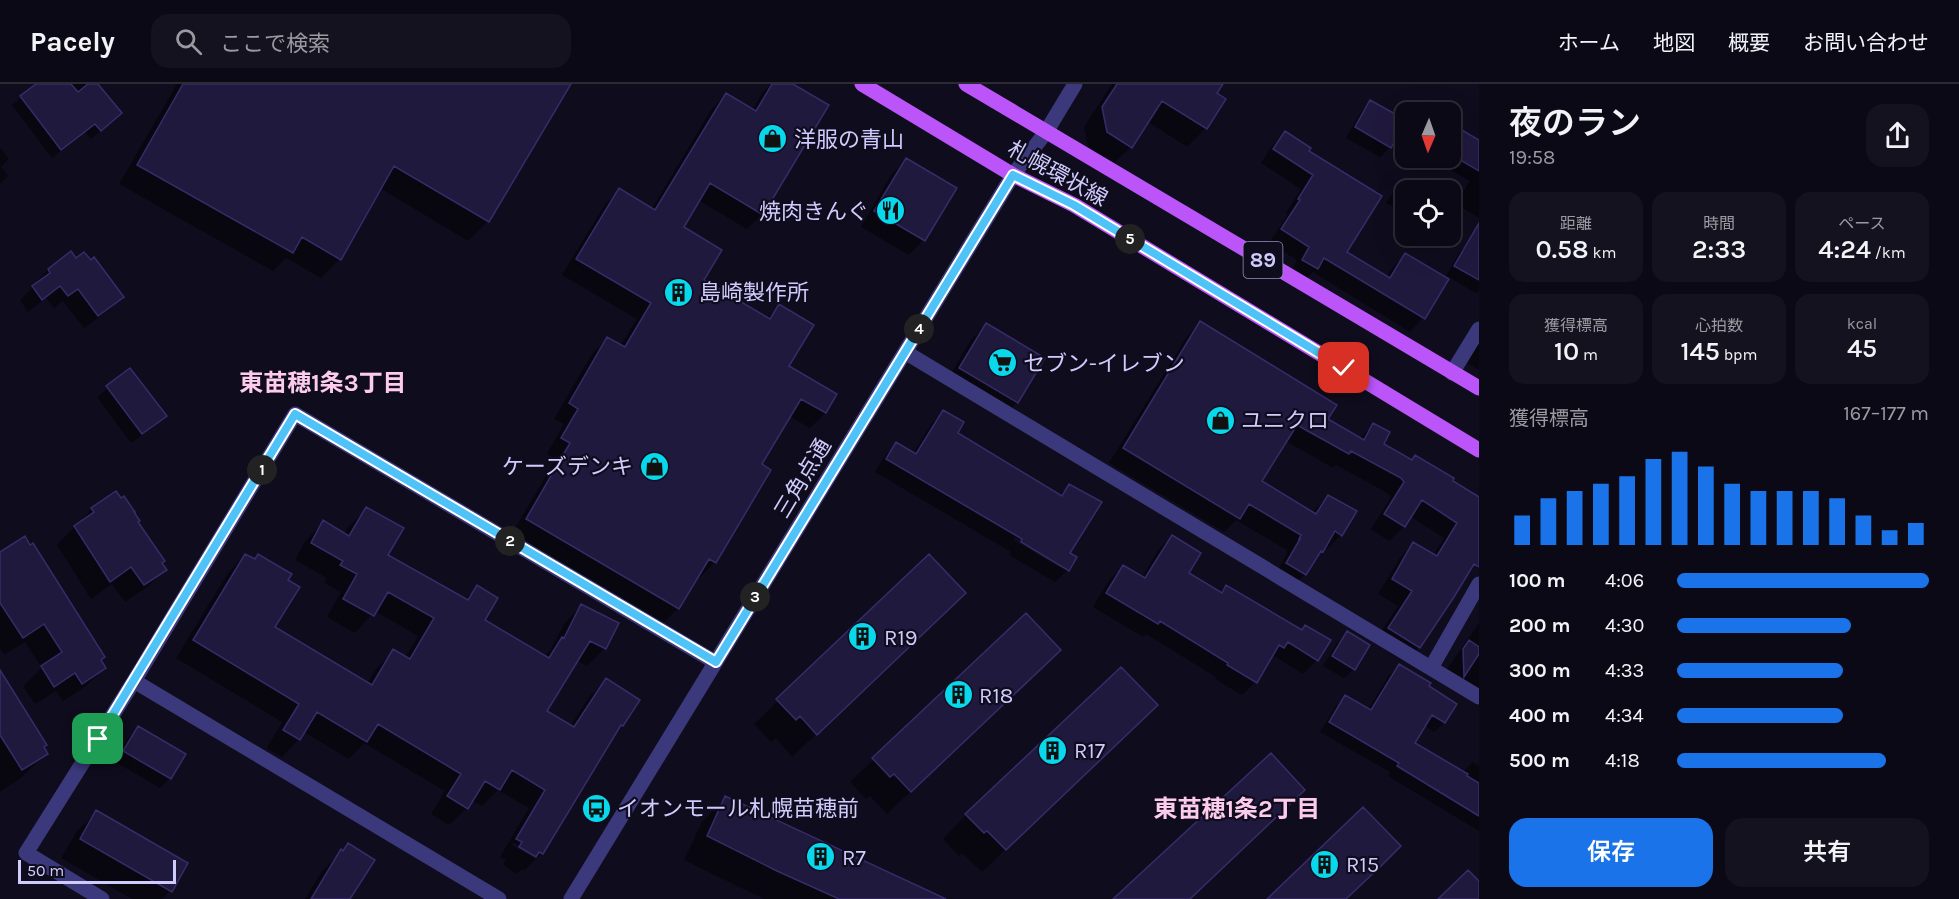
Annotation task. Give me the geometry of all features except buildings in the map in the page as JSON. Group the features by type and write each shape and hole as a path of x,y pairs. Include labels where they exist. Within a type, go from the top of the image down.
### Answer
{"main road":[{"name":"札幌環状線","path":"966,84 1479,388"},
{"name":"札幌環状線","path":"863,86 1013,175 1074,205 1479,450"}],"street":[{"name":"三角点通","path":"571,899 1013,175 1046,132 1075,84"},
{"path":"1452,373 1479,329"},
{"path":"905,352 1479,697"},
{"path":"102,899 26,854 134,681 295,414 716,662"},
{"path":"1431,668 1479,584"},
{"path":"134,681 500,899"}],"place":[{"name":"洋服の青山","path":"773,139"},
{"name":"焼肉きんぐ","path":"890,211"},
{"name":"島崎製作所","path":"678,292"},
{"name":"セブン-イレブン","path":"1002,363"},
{"name":"ユニクロ","path":"1220,420"},
{"name":"ケーズデンキ","path":"654,466"},
{"name":"R19","path":"863,637"},
{"name":"R18","path":"958,695"},
{"name":"R17","path":"1053,750"},
{"name":"イオンモール札幌苗穂前","path":"596,808"},
{"name":"R7","path":"821,857"},
{"name":"R15","path":"1325,864"}],"district":[{"name":"東苗穂1条3丁目","path":"323,383"},
{"name":"東苗穂1条2丁目","path":"1237,809"}],"route":[{"path":"98,739 295,414 716,662 1013,175 1074,205 1344,368"}]}
